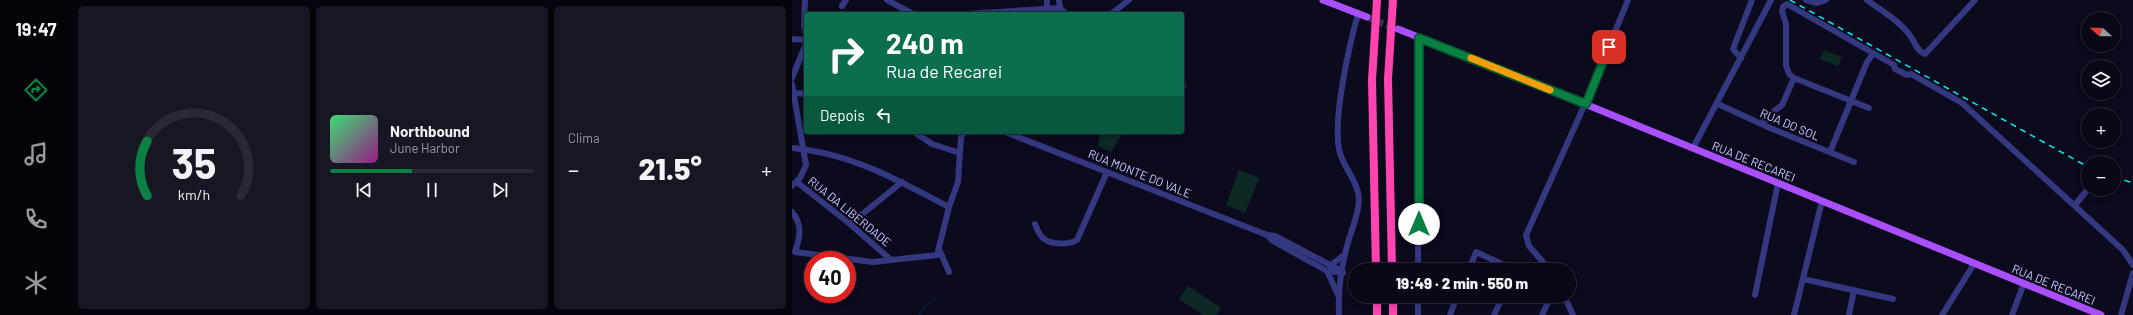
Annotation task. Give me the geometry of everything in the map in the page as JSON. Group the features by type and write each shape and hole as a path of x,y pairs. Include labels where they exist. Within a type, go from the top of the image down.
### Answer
{"highway":[{"path":"1376,263 1372,80 1377,0"},
{"path":"1392,263 1388,80 1393,0"},
{"path":"1377,303 1377,315"},
{"path":"1393,303 1393,315"}],"main road":[{"path":"1323,0 1332,2 1367,17"},
{"name":"RUA DE RECAREI","path":"1398,29 1586,104 2101,315"}],"street":[{"path":"805,0 805,12"},
{"path":"842,6 846,0"},
{"path":"888,0 910,12"},
{"path":"1047,0 1048,9"},
{"path":"1060,0 1060,8 1064,12"},
{"path":"1114,12 1130,0"},
{"path":"1544,263 1529,246 1526,235 1586,104 1628,0"},
{"path":"1741,58 1733,49 1752,0"},
{"path":"1693,148 1718,104 1771,0"},
{"path":"1806,0 1817,3 1826,0"},
{"path":"1867,0 1900,25 1911,36 1919,51 1925,54 1975,0"},
{"path":"1869,108 1794,78 1789,74 1786,65 1786,24 1782,11 1783,7 1787,4 1894,65 1895,69 1907,75 1911,74 1956,98 2123,250 2133,265"},
{"path":"999,12 1060,8"},
{"path":"1340,315 1339,298 1345,254 1359,198 1355,182 1340,153 1338,134 1344,78 1358,14"},
{"path":"1418,263 1419,38"},
{"path":"792,39 804,40"},
{"path":"792,78 804,49"},
{"path":"1830,152 1867,62 1873,54"},
{"path":"1762,124 1769,115 1782,105 1794,78"},
{"path":"792,84 806,165 798,180 792,186"},
{"path":"794,93 804,94"},
{"name":"RUA DO SOL","path":"1718,104 1854,162"},
{"path":"917,134 932,144 960,153"},
{"path":"792,212 799,223 800,236 793,253 873,262 937,255 949,207 958,182 961,138 964,134"},
{"name":"RUA MONTE DO VALE","path":"1010,134 1267,236 1275,236 1293,249 1328,268 1343,273"},
{"path":"792,148 842,156 861,163 902,182 949,207"},
{"path":"1035,224 1042,237 1046,240 1071,243 1077,240 1107,172"},
{"name":"RUA DA LIBERDADE","path":"798,180 798,183 850,224 890,259"},
{"path":"850,224 902,182"},
{"path":"1755,295 1778,183"},
{"path":"2075,205 2082,196"},
{"path":"1794,315 1822,201"},
{"path":"939,249 949,272"},
{"path":"1471,263 1476,252 1499,263"},
{"path":"1339,298 1328,268 1345,254"},
{"path":"1942,315 1974,264"},
{"path":"2121,315 2133,273"},
{"path":"1803,278 1893,299"},
{"path":"2012,315 2024,283"},
{"path":"1849,315 1854,290"},
{"path":"1418,303 1418,315"},
{"path":"1450,315 1455,303"},
{"path":"1494,315 1500,303"},
{"path":"1542,315 1548,303"},
{"path":"1567,303 1573,315"}],"green space":[{"path":"1824,50 1842,57 1838,66 1820,59"},
{"path":"1096,134 1122,134 1111,152 1098,146 1100,135"},
{"path":"1239,170 1259,178 1245,213 1226,205"},
{"path":"1188,286 1221,308 1216,315 1203,315 1179,299"}],"waterway":[{"path":"919,315 927,305 936,298"}],"tunnel":[{"path":"1367,17 1396,29"}],"railway":[{"path":"1790,0 2081,163"},
{"path":"2121,179 2133,183"}],"slow traffic":[{"path":"1471,58 1550,90"}],"route":[{"path":"1419,224 1419,38 1586,104 1609,47"}]}
